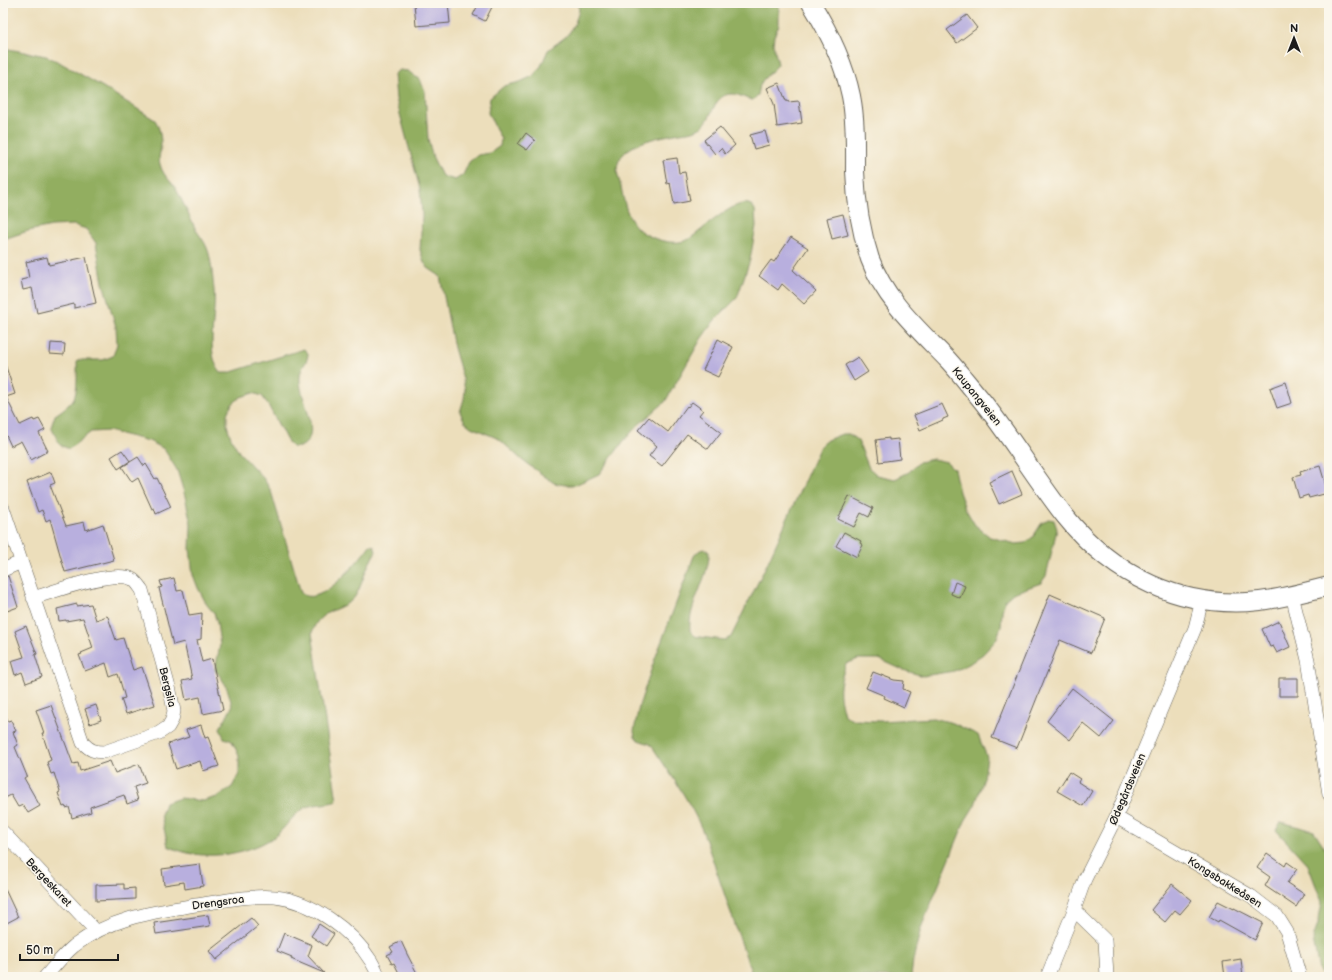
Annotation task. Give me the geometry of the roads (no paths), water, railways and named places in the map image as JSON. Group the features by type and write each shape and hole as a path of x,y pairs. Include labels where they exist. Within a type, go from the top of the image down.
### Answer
{"main road":[{"name":"Kaupangveien","path":"811,3 832,40 847,79 853,112 856,186 864,235 873,265 894,302 915,328 948,361 1008,433 1066,517 1098,550 1115,564 1140,580 1160,588 1202,600 1242,602 1259,601 1329,586"}],"street":[{"name":"Bergslia","path":"3,508 33,598 83,743 94,752 104,752 159,733 168,727 172,720 174,711 170,691 142,590 138,584 124,576 103,578 33,598"},
{"path":"3,570 21,562"},
{"path":"1292,595 1308,660 1329,794"},
{"name":"Ødegårdsveien","path":"1047,977 1074,910 1084,879 1116,817 1195,628 1202,600"},
{"name":"Kongsbakkeåsen","path":"1116,817 1251,896 1277,916 1287,932 1300,977"},
{"name":"Bergeskaret","path":"3,832 96,931"},
{"name":"Drengsroa","path":"45,977 74,947 96,931 122,920 153,912 242,898 276,897 293,901 330,919 358,943 371,960 380,977"},
{"path":"1074,910 1105,940 1107,977"}]}
